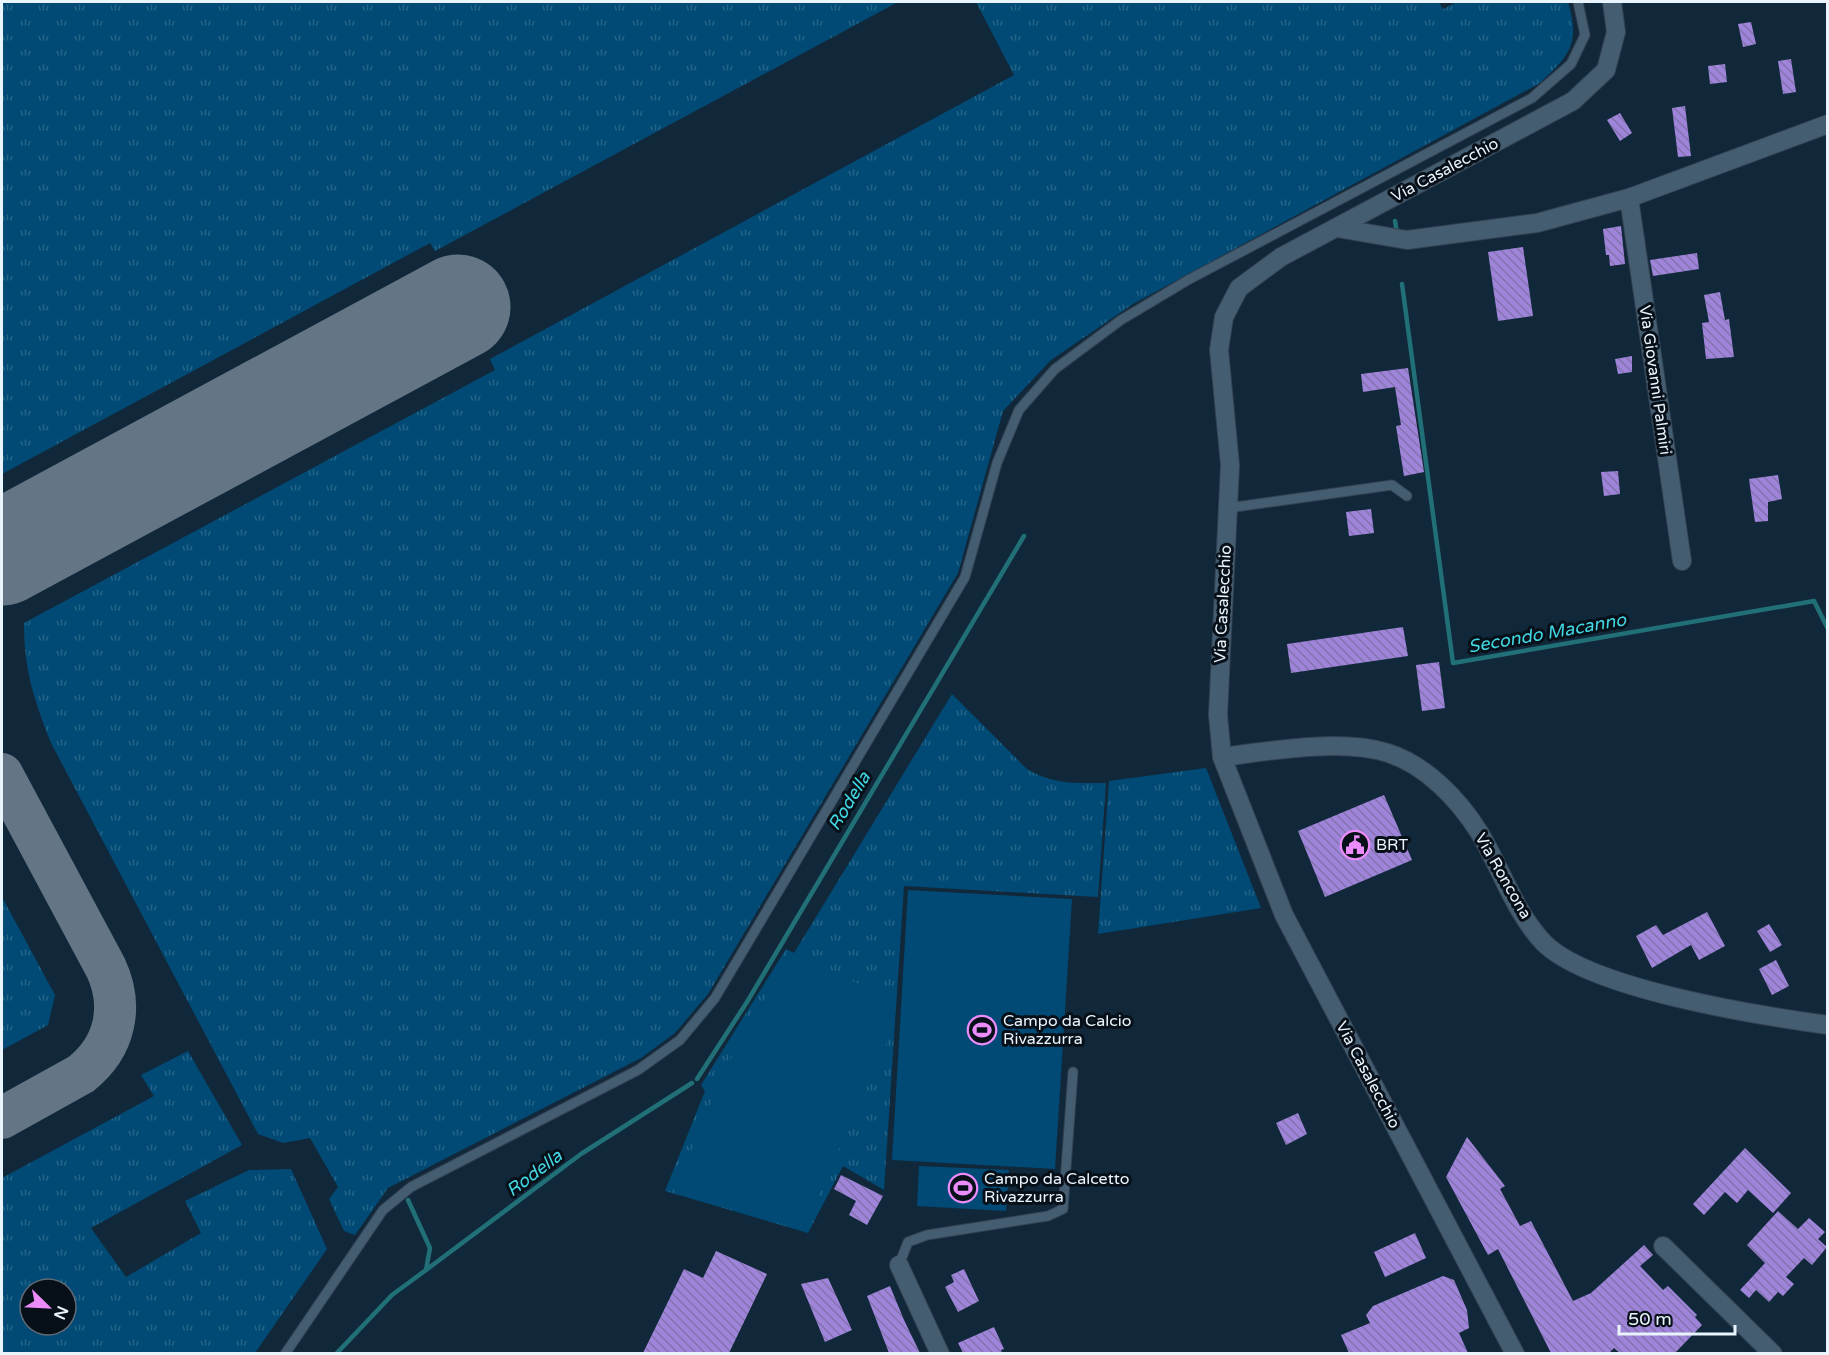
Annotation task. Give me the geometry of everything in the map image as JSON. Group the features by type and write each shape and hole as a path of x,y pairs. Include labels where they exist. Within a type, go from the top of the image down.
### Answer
{"street":[{"name":"Via Casalecchio","path":"1515,1353 1284,915 1222,757 1218,715 1230,465 1219,350 1224,317 1239,288 1281,257 1573,101 1606,69 1616,32 1612,2"},
{"path":"1337,228 1407,240 1537,223 1629,198 1827,123"},
{"name":"Via Giovanni Palmiri","path":"1629,198 1682,561"},
{"name":"Via Roncona","path":"1222,757 1304,747 1351,748 1388,753 1421,770 1452,796 1479,832 1513,898 1543,942 1568,961 1606,977 1654,991 1782,1019 1827,1025"},
{"path":"1663,1246 1773,1353"},
{"path":"899,1265 940,1353"}],"lane":[{"path":"285,1353 383,1209 411,1186 639,1070 680,1040 715,998 960,586 980,528 997,463 1019,410 1055,369 1121,320 1188,280 1532,98 1571,64 1585,35 1578,2"},
{"path":"1228,508 1392,485 1407,496"},
{"path":"899,1265 908,1242 927,1234 1048,1216 1063,1209 1073,1072"}],"green space":[{"path":"2,2 898,2 435,251 430,243 2,474"},
{"path":"976,2 1439,2 1443,9 1457,2 1568,2 1572,16 1573,38 1566,55 1540,83 1133,304 1051,360 1003,411 958,573 708,994 675,1033 641,1058 388,1188 355,1235 344,1231 329,1199 338,1187 310,1138 283,1143 258,1134 51,743 31,684 24,640 24,623 495,370 490,359 1014,75"},
{"path":"952,694 1027,769 1056,780 1075,783 1106,783 1098,897 904,886 884,1190 843,1166 808,1233 665,1191 705,1091 701,1085 786,949 794,953"},
{"path":"1206,768 1261,908 1098,934 1109,781"},
{"name":"Campo da Calcio Rivazzurra","path":"908,890 1072,899 1055,1169 892,1160"},
{"path":"2,897 55,995 48,1025 2,1050"},
{"path":"792,954 896,1001 894,1026 803,1230 674,1193 723,1072"},
{"path":"188,1051 242,1145 91,1228 126,1277 201,1233 185,1201 249,1170 291,1169 327,1249 255,1353 2,1353 2,1178 154,1096 141,1075"},
{"name":"Campo da Calcetto Rivazzurra","path":"919,1166 1009,1170 1006,1211 917,1206"}],"building":[{"path":"1751,22 1756,44 1743,47 1738,24"},
{"path":"1791,59 1796,92 1783,94 1778,61"},
{"path":"1725,64 1727,82 1710,84 1708,66"},
{"path":"1685,106 1691,156 1678,157 1672,108"},
{"path":"1620,113 1632,133 1620,141 1607,120"},
{"path":"1621,226 1625,264 1610,266 1609,255 1606,255 1603,229"},
{"path":"1523,247 1533,316 1498,321 1488,252"},
{"path":"1697,253 1699,269 1653,276 1650,260"},
{"path":"1720,292 1725,320 1729,319 1734,357 1706,359 1702,323 1709,322 1704,295"},
{"path":"1632,356 1632,372 1618,374 1615,359"},
{"path":"1408,368 1424,472 1404,476 1396,426 1401,425 1395,387 1363,392 1361,374"},
{"path":"1618,471 1620,494 1604,496 1601,472"},
{"path":"1778,475 1782,499 1768,502 1768,521 1755,522 1749,479"},
{"path":"1371,509 1374,533 1349,536 1346,512"},
{"path":"1403,627 1408,656 1291,673 1287,644"},
{"path":"1439,662 1445,708 1422,711 1416,665"},
{"name":"BRT","path":"1384,795 1412,860 1325,897 1298,831"},
{"path":"1707,912 1725,946 1699,960 1691,945 1652,968 1636,936 1656,925 1663,935"},
{"path":"1769,924 1782,945 1770,952 1757,931"},
{"path":"1776,960 1789,986 1772,995 1759,969"},
{"path":"1298,1113 1307,1134 1286,1145 1276,1123"},
{"path":"1467,1137 1505,1186 1500,1189 1520,1226 1531,1221 1573,1301 1591,1293 1644,1245 1653,1255 1640,1266 1663,1290 1668,1286 1697,1315 1695,1317 1702,1325 1675,1353 1620,1353 1614,1348 1609,1353 1551,1353 1498,1249 1488,1255 1446,1177"},
{"path":"1745,1148 1791,1193 1773,1213 1748,1190 1737,1203 1725,1192 1704,1215 1693,1204"},
{"path":"841,1175 883,1196 867,1225 849,1215 856,1201 834,1189"},
{"path":"1778,1211 1798,1229 1809,1218 1825,1232 1818,1239 1827,1247 1812,1265 1804,1258 1786,1277 1794,1284 1783,1296 1778,1292 1769,1302 1756,1290 1749,1298 1740,1290 1765,1263 1747,1245"},
{"path":"1415,1233 1426,1258 1385,1277 1374,1252"},
{"path":"716,1251 767,1274 729,1353 643,1353 684,1269 703,1278"},
{"path":"964,1269 979,1301 958,1312 945,1287 954,1282 951,1275"},
{"path":"1443,1276 1454,1280 1467,1310 1469,1328 1459,1333 1468,1353 1349,1353 1341,1335 1370,1323 1366,1315 1373,1306"},
{"path":"828,1278 852,1330 825,1342 801,1284"},
{"path":"890,1286 920,1353 889,1353 867,1296"},
{"path":"994,1327 1004,1349 1001,1350 1002,1353 963,1353 958,1343"}],"waterway":[{"name":"Secondo Macanno","path":"1395,221 1397,233"},
{"name":"Secondo Macanno","path":"1402,284 1453,663 1814,601 1828,629"},
{"name":"Rodella","path":"697,1079 747,1002 1024,536"},
{"name":"Rodella","path":"426,1270 581,1154 692,1083"},
{"name":"Rodella","path":"336,1354 392,1295 426,1270 430,1248 408,1200"}],"taxiway":[{"path":"2,774 106,968 114,997 115,1012 109,1039 93,1063 81,1074 2,1118"}],"runway":[{"path":"2,553 458,307"}],"place":[{"name":"BRT","path":"1355,845"},
{"name":"Campo da Calcio Rivazzurra","path":"982,1030"},
{"name":"Campo da Calcetto Rivazzurra","path":"963,1188"}]}
